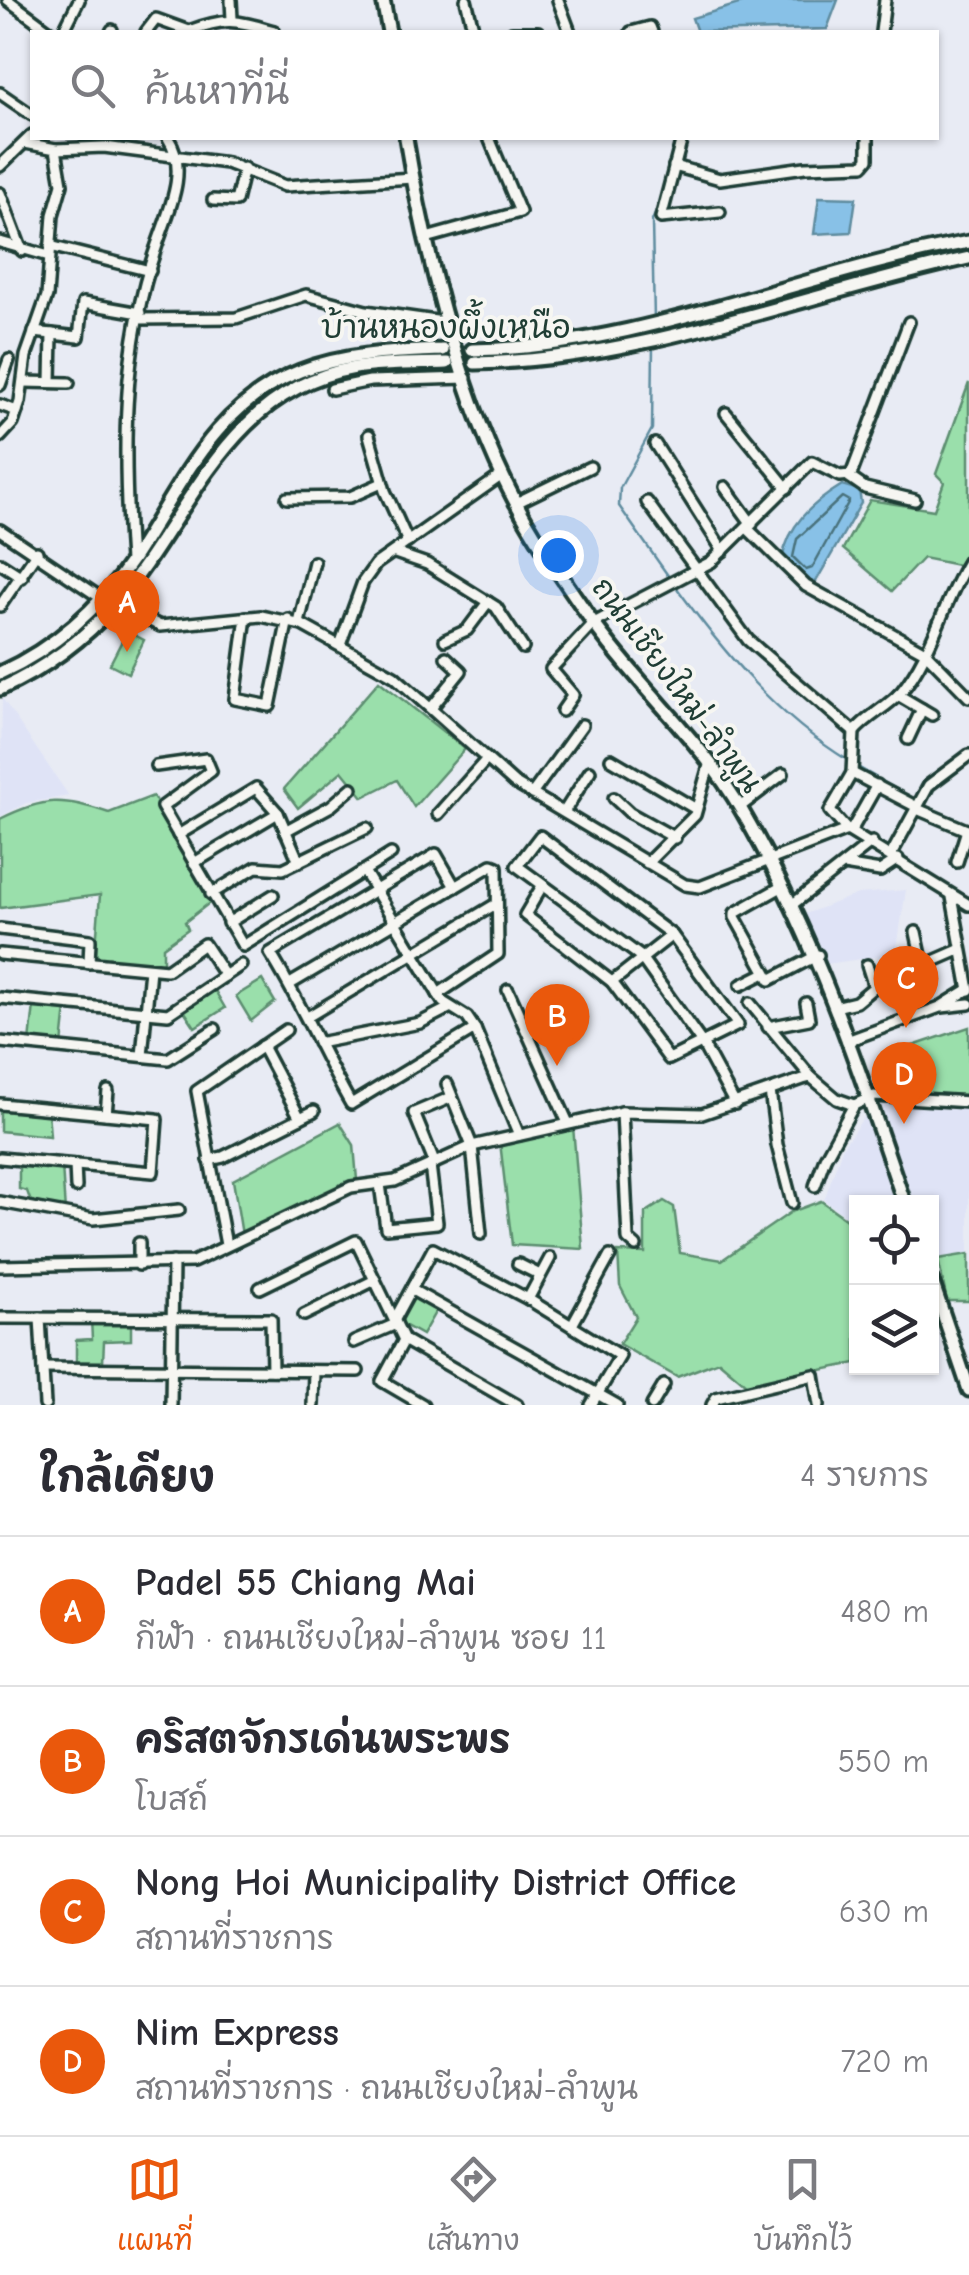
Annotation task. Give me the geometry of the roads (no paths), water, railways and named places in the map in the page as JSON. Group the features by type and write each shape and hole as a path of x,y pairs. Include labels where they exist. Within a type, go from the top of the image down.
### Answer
{"main road":[{"path":"383,0 389,30"},
{"name":"ถนนเชียงใหม่-ลำพูน","path":"406,140 426,238 466,378 502,475 594,623 710,762 770,860 818,955 902,1195"},
{"path":"969,242 644,328 566,345 473,356 544,362 644,343 969,258"},
{"path":"0,673 44,648 102,598 130,562 198,450 242,403 300,371 334,360 445,357 353,368 320,378 244,424 210,464 116,603 56,656 0,690"},
{"path":"933,1285 969,1390"}],"street":[{"path":"8,0 48,30"},
{"path":"64,30 80,0"},
{"path":"230,0 232,19"},
{"path":"466,0 474,30"},
{"path":"558,0 569,30"},
{"path":"881,30 885,0"},
{"path":"148,30 156,19 185,30"},
{"path":"190,30 209,21 232,19 270,30"},
{"path":"0,94 30,114"},
{"path":"0,166 29,139"},
{"path":"32,140 56,149 104,147 177,155 244,168 285,186 413,178"},
{"path":"130,562 127,376 150,270 170,215 177,155 169,140"},
{"path":"426,238 520,212 490,140"},
{"path":"681,140 662,219 720,212"},
{"path":"674,166 720,179 804,167 863,165 868,159 868,140"},
{"path":"0,438 17,411 34,332 47,296 62,184 56,149"},
{"path":"213,200 236,201 244,168"},
{"path":"0,193 22,251"},
{"path":"0,242 22,251 50,251 150,270"},
{"path":"79,337 84,303 139,316 236,318 306,294 366,311 450,322"},
{"path":"849,477 909,322"},
{"path":"34,332 92,338"},
{"path":"50,382 52,334"},
{"path":"0,385 9,360"},
{"path":"332,388 370,380 466,378"},
{"path":"24,382 69,384"},
{"path":"0,405 17,411"},
{"path":"726,413 788,488"},
{"path":"369,435 382,483 408,542"},
{"path":"655,444 723,551"},
{"path":"562,711 574,696 551,669 594,623 695,571 723,551 813,462 865,488 915,500"},
{"path":"516,503 590,467"},
{"path":"340,645 369,571 437,516 502,475"},
{"path":"286,498 350,496 382,483"},
{"path":"725,487 750,526 806,586 925,652 969,698"},
{"path":"648,502 748,640 854,732"},
{"path":"0,530 102,598"},
{"path":"0,606 37,552"},
{"path":"395,553 427,564 488,602 522,648"},
{"path":"969,560 951,589 925,652 898,695 854,732 852,773 830,811 849,830 969,904"},
{"path":"299,624 314,562"},
{"path":"0,563 22,576"},
{"path":"445,640 467,630 488,602"},
{"path":"116,603 160,626 246,616 288,619 299,624 340,645 432,706 487,759 532,794 692,888 849,830 877,785"},
{"path":"246,616 236,699 270,706 288,619"},
{"path":"432,706 462,671 446,657"},
{"path":"898,695 932,715"},
{"path":"908,739 922,709"},
{"path":"532,794 582,725"},
{"path":"844,865 880,871 894,857 929,785 969,755"},
{"path":"438,814 487,759"},
{"path":"611,759 696,809"},
{"path":"156,766 206,760 211,771 163,804 243,946 391,854"},
{"path":"648,864 675,838 696,809 710,762"},
{"path":"564,812 590,771"},
{"path":"852,773 968,831 957,862"},
{"path":"740,807 784,774"},
{"path":"178,835 252,788 260,791 278,813 299,862"},
{"path":"286,830 331,806 352,788"},
{"path":"614,798 630,813 675,838"},
{"path":"194,863 278,813"},
{"path":"211,894 256,867 283,869 368,828"},
{"path":"542,886 525,915 612,982 669,1059 702,1043 738,1025 672,934 540,836 517,866 640,956 702,1043 735,1104"},
{"path":"792,904 872,842"},
{"path":"455,887 436,854 270,953 308,1016 318,1044 352,1104 474,1029"},
{"path":"290,984 492,866 498,867 498,954 438,994"},
{"path":"364,871 438,994 449,1008 467,1017 519,1135"},
{"path":"768,976 735,913 783,886"},
{"path":"228,923 273,896"},
{"path":"846,1040 940,1007 969,990 952,897"},
{"path":"308,1016 496,904"},
{"path":"0,930 90,940 89,963"},
{"path":"916,932 923,965"},
{"path":"612,982 672,934"},
{"path":"0,954 167,970 204,944 225,976"},
{"path":"835,1007 856,1002 874,987 959,950"},
{"path":"741,985 818,955"},
{"path":"0,998 168,1014 241,965"},
{"path":"867,966 874,987"},
{"path":"142,1056 150,969"},
{"path":"508,990 568,1123"},
{"path":"750,1002 810,1078 837,1099 854,1105 874,1096 969,1102"},
{"path":"768,1027 809,1019 806,1002"},
{"path":"940,1007 969,1004"},
{"path":"318,1044 420,1023 449,1008"},
{"path":"0,1042 168,1058 216,1029"},
{"path":"226,1245 197,1091 286,1030"},
{"path":"262,1046 300,1118"},
{"path":"0,1266 194,1262 351,1187 380,1184 472,1146 622,1112 690,1116 810,1078"},
{"path":"447,1084 472,1146 481,1234"},
{"path":"106,1114 108,1091"},
{"path":"770,1091 777,1145 792,1202"},
{"path":"380,1184 386,1228 437,1222 432,1164 414,1113 452,1098"},
{"path":"0,1104 157,1119 153,1172 0,1158"},
{"path":"815,1186 825,1158 854,1105"},
{"path":"209,1160 224,1158 314,1111"},
{"path":"622,1112 628,1239 636,1246"},
{"path":"75,1165 76,1188"},
{"path":"0,1202 93,1219 179,1210"},
{"path":"260,1288 356,1241 404,1340 517,1405"},
{"path":"139,1243 139,1265"},
{"path":"354,1342 396,1321 433,1248 572,1324 620,1356 592,1405"},
{"path":"572,1324 610,1256"},
{"path":"528,1299 550,1258"},
{"path":"170,1405 173,1262"},
{"path":"518,1264 540,1276"},
{"path":"304,1315 375,1280"},
{"path":"412,1290 617,1405"},
{"path":"0,1318 270,1318 272,1370"},
{"path":"40,1318 45,1405"},
{"path":"404,1340 382,1381 424,1405"},
{"path":"43,1368 358,1371"},
{"path":"313,1405 314,1371"},
{"path":"712,1405 716,1398 814,1375 817,1403"},
{"path":"652,1405 664,1385"}],"water":[{"path":"752,0 838,0 827,29 696,30 692,18"},
{"path":"819,197 856,198 851,232 814,234"},
{"path":"842,485 859,490 861,503 814,585 805,584 782,560 785,548 803,516"}],"waterway":[{"path":"654,321 652,221 662,197"},
{"path":"653,344 652,429 620,488 619,506 669,577"},
{"path":"674,584 753,682 798,724 849,761"},
{"path":"856,766 940,814"}],"place":[{"name":"Padel 55 Chiang Mai","path":"127,652"},
{"name":"Nong Hoi Municipality District Office","path":"906,1028"},
{"name":"คริสตจักรเด่นพระพร","path":"557,1066"},
{"name":"Nim Express","path":"904,1124"}],"district":[{"name":"บ้านหนองผึ้งเหนือ","path":"446,327"}]}
